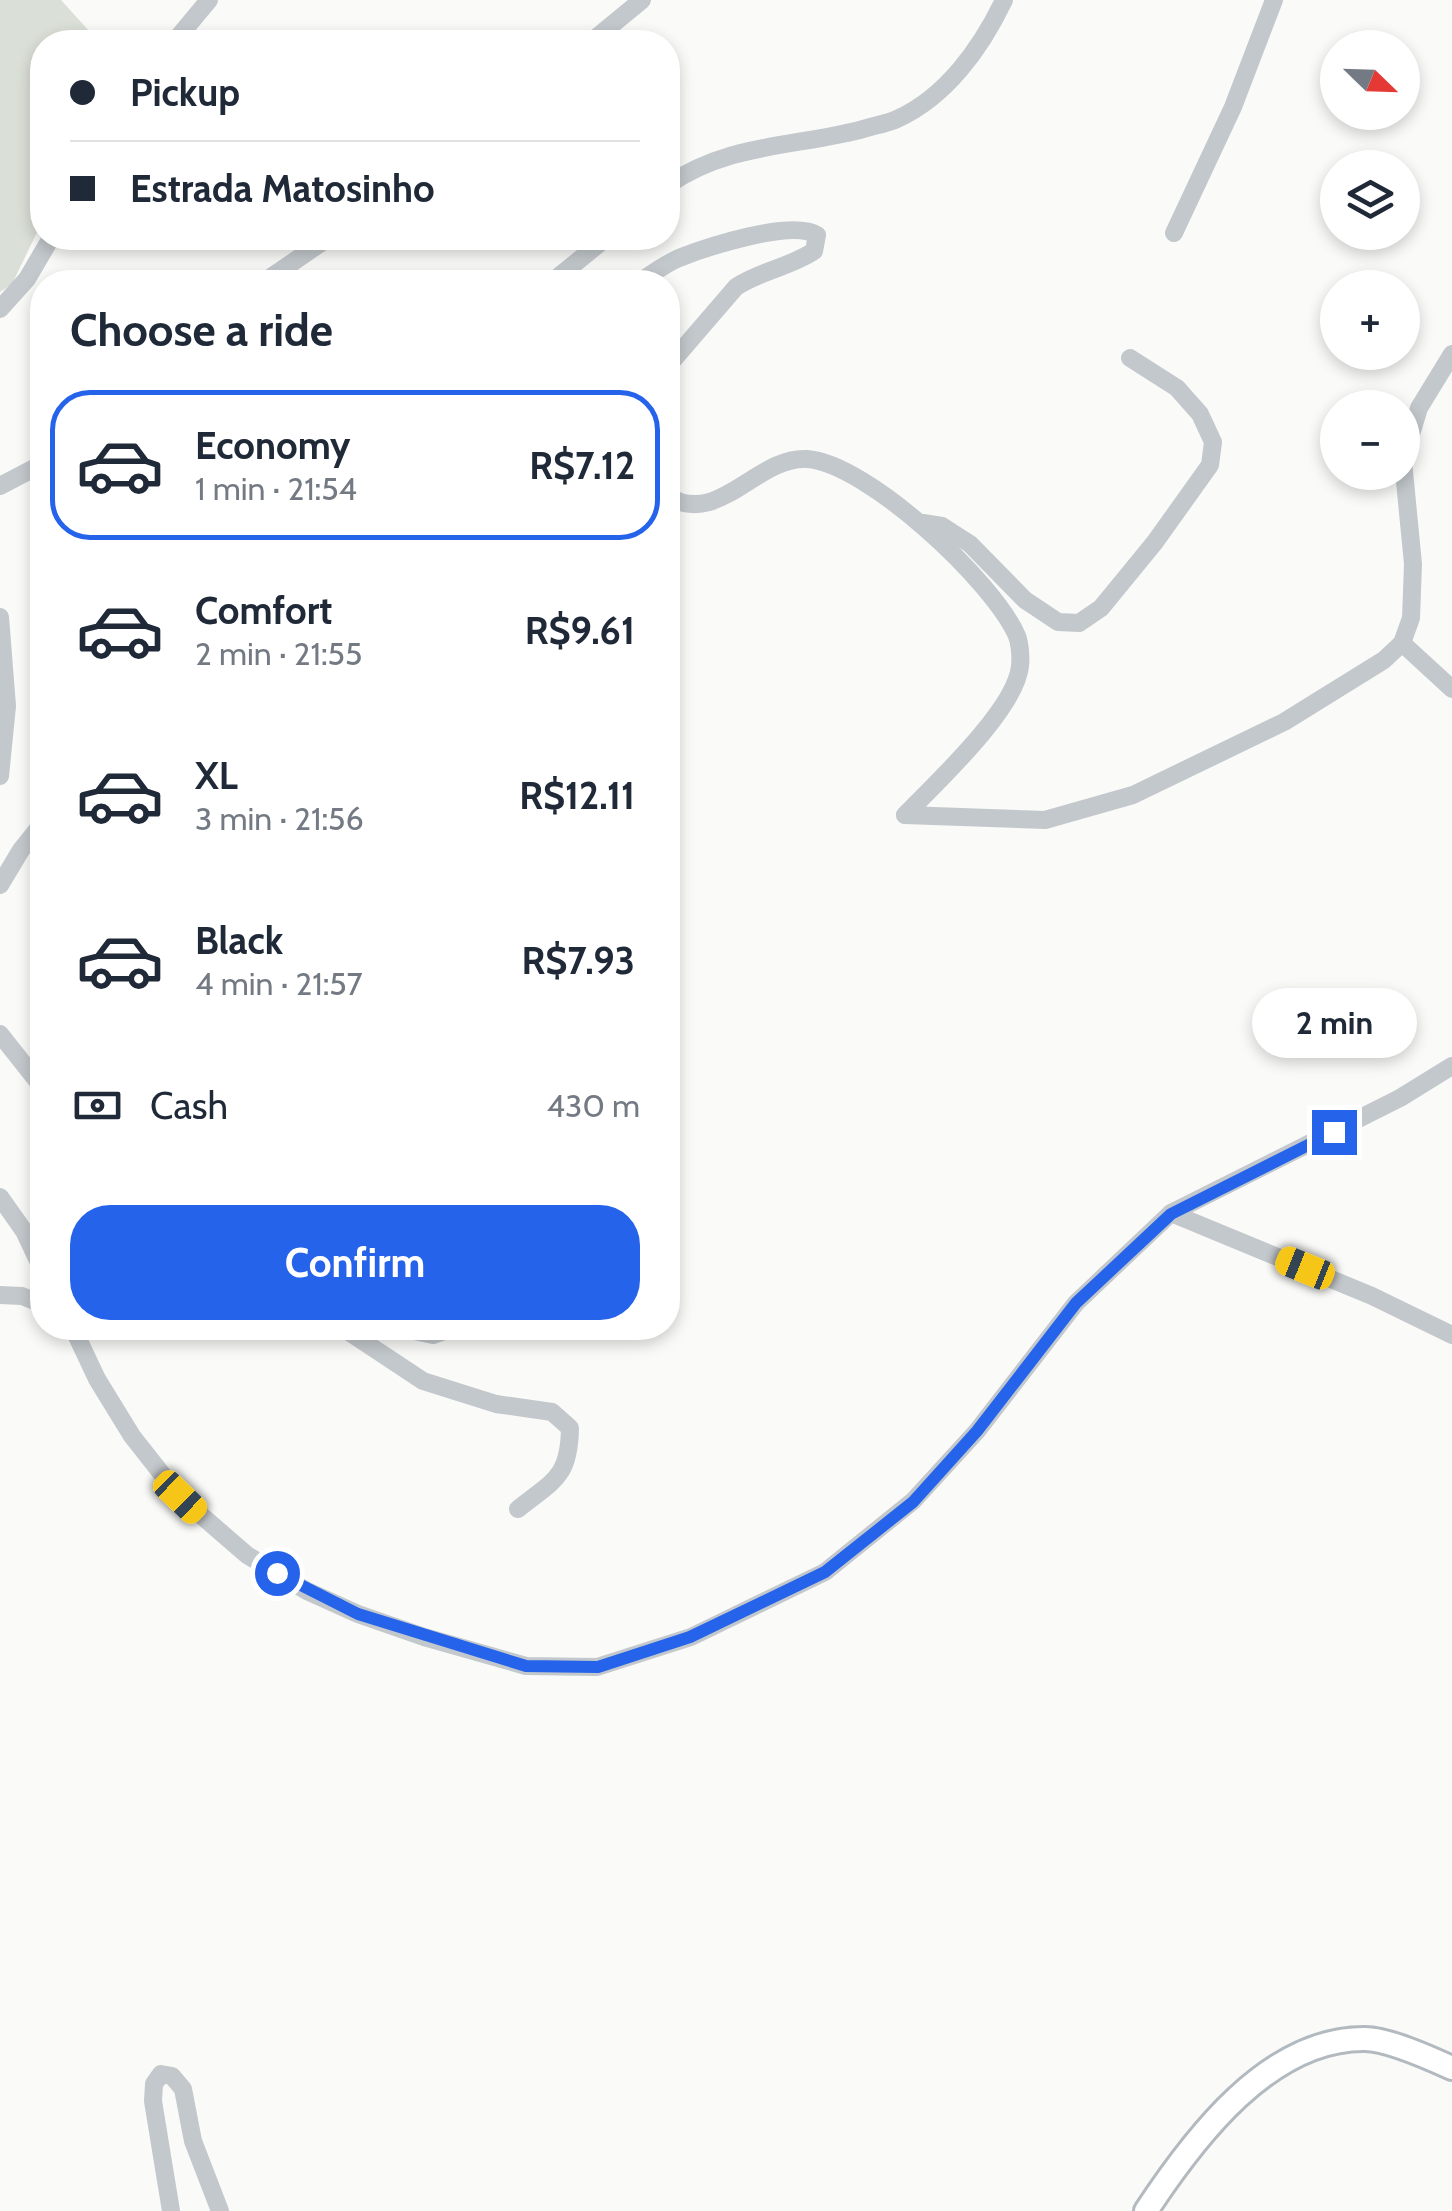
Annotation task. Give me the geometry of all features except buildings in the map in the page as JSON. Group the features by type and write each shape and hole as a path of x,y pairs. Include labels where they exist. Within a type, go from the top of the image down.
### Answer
{"street":[{"path":"184,30 210,0"},
{"path":"606,30 642,0"},
{"path":"680,176 699,164 754,148 894,121 929,102 965,64 1004,0"},
{"path":"1174,232 1234,106 1274,0"},
{"path":"659,270 677,259 732,240 802,230 817,236 814,251 802,259 749,278 736,288 680,352"},
{"path":"281,270 311,250"},
{"path":"567,270 591,250"},
{"path":"0,309 30,274"},
{"path":"680,502 714,502 775,464 804,458 845,470 923,523 990,597 1018,638 1020,669 1009,698 905,815 1046,820 1133,795 1284,722 1384,660 1402,643 1411,618 1413,564 1403,462 1420,408 1452,354"},
{"path":"923,523 942,526 970,544 1026,600 1058,622 1080,623 1101,608 1166,527 1210,465 1212,454 1213,442 1200,414 1177,388 1130,358"},
{"path":"0,486 30,470"},
{"path":"0,617 6,706 0,776"},
{"path":"1402,643 1452,690"},
{"path":"0,886 30,842"},
{"path":"0,1034 30,1072"},
{"path":"80,1340 96,1379 132,1436 180,1497 247,1556 307,1591 358,1614 424,1636 526,1666 598,1667 690,1637 825,1572 913,1502 977,1431 1076,1303 1171,1214 1400,1098 1452,1066"},
{"path":"0,1197 30,1244"},
{"path":"1171,1214 1372,1296 1452,1335"},
{"path":"0,1295 30,1299"},
{"path":"361,1340 422,1381 496,1404 552,1412 570,1428 570,1458 558,1477 518,1509"},
{"path":"1146,2211 1210,2122 1265,2076 1323,2042 1370,2038 1452,2068"},
{"path":"171,2211 153,2101 154,2084 161,2074 172,2076 183,2089 192,2141 220,2211"}],"shaded area":[{"path":"0,0 61,0 88,30 30,30 30,247 12,284 0,292"}],"route":[{"path":"277,1573 358,1614 526,1666 598,1667 690,1637 825,1572 913,1502 977,1431 1076,1303 1171,1214 1334,1132"}]}
